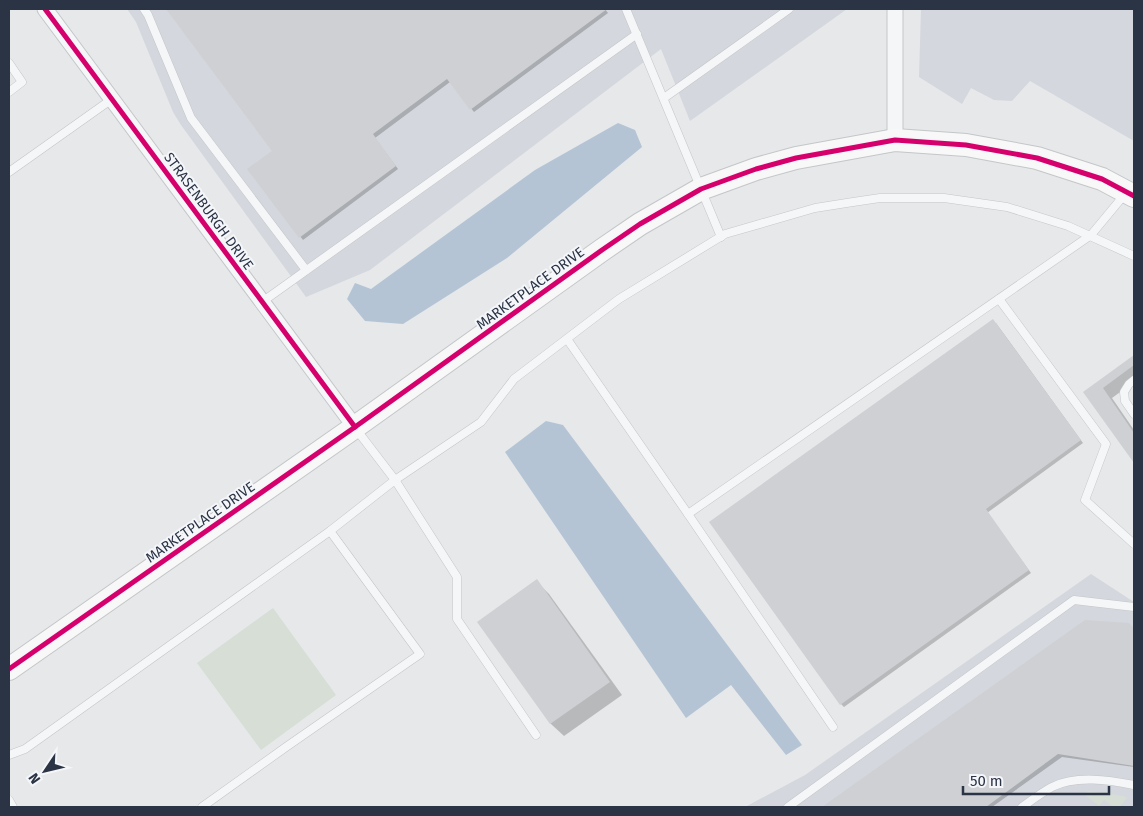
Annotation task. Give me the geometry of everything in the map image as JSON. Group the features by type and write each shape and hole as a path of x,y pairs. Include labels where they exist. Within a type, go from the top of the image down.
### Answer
{"street":[{"name":"STRASENBURGH DRIVE","path":"45,9 355,427"},
{"path":"895,9 895,140"},
{"name":"MARKETPLACE DRIVE","path":"9,670 355,427 602,250 640,224 702,189 796,158 895,140 966,145 1037,158 1102,179 1130,194"}],"lane":[{"path":"144,9 191,118 306,270"},
{"path":"626,9 721,237"},
{"path":"664,98 789,9"},
{"path":"262,302 637,34"},
{"path":"9,63 22,82 9,92"},
{"path":"9,172 112,99"},
{"path":"688,514 1091,236 1130,194"},
{"path":"9,755 25,749 330,532 395,480 481,422 514,380 619,299 725,234 815,208 880,198 944,198 1007,207 1068,226 1134,256"},
{"path":"999,299 1106,444 1084,500 1134,544"},
{"path":"567,339 833,727"},
{"path":"1134,380 1128,384 1124,392 1125,401 1134,414"},
{"path":"355,427 395,480 457,577 457,619 536,734"},
{"path":"202,807 420,654 330,532"},
{"path":"788,807 1074,600 1134,607"},
{"path":"1022,807 1053,787 1078,780 1134,785"},
{"path":"9,800 13,807"}],"shaded area":[{"path":"127,9 847,9 690,121 661,49 370,270 306,297 181,125 173,112 136,22"},
{"path":"921,9 1134,9 1134,141 1030,81 1012,101 994,100 971,88 962,104 919,77"},
{"path":"1091,574 1134,602 1134,807 745,807 805,775"},
{"path":"273,608 336,695 261,750 197,663"},
{"path":"1088,791 1127,798 1120,807 1113,807 1104,800 1099,806 1085,795"}],"water":[{"path":"618,123 635,130 642,147 507,258 403,324 365,321 347,299 355,283 371,289 535,170"},
{"path":"546,421 563,425 802,745 786,755 731,685 686,718 505,452"}],"building":[{"path":"166,9 607,9 470,110 447,79 373,134 396,166 299,238 247,169 272,151"},
{"path":"993,319 1081,440 986,509 1029,570 840,705 709,522"},
{"path":"1134,355 1134,365 1103,388 1134,433 1134,463 1083,392"},
{"path":"537,579 610,682 550,724 477,622"},
{"path":"1085,620 1129,623 1134,628 1134,766 1058,754 986,807 822,807"}],"cycle path":[{"path":"45,9 355,427"},
{"path":"9,669 355,427 602,250 640,224 701,189 756,169 796,158 895,140 966,145 1037,158 1102,179 1134,196"}]}
